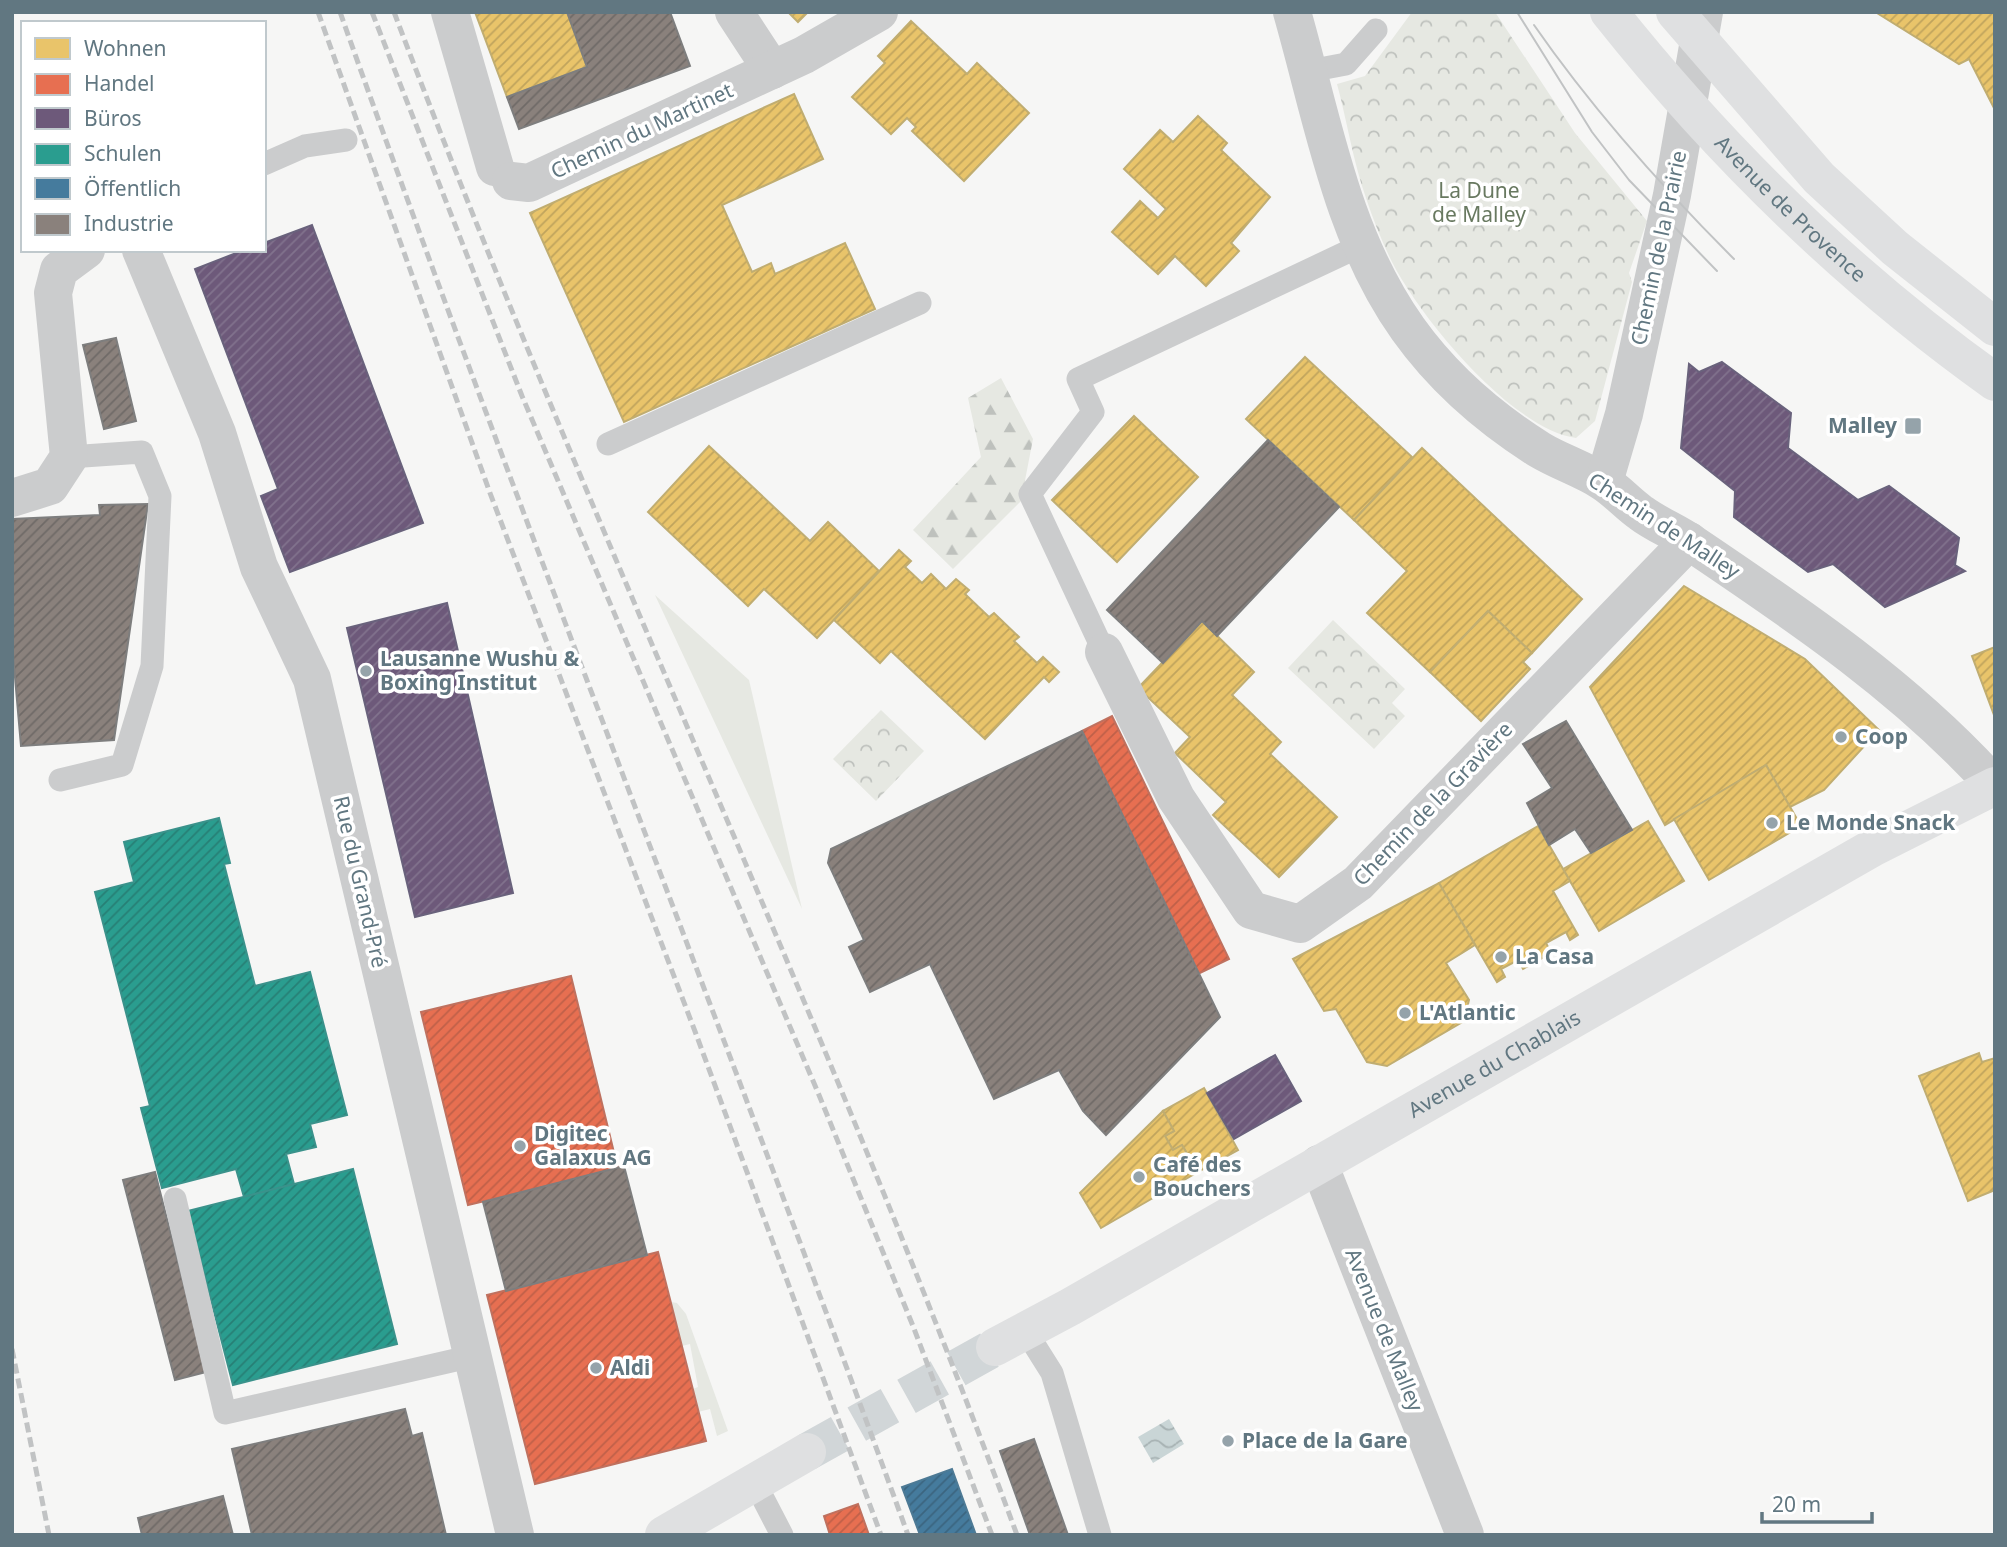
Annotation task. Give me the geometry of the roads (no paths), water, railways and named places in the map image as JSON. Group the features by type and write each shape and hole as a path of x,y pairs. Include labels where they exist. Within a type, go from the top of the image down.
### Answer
{"main road":[{"name":"Avenue de Provence","path":"1609,12 1667,84 1759,181 1870,287 1995,382"},
{"name":"Avenue de Provence","path":"1675,12 1819,178 1895,248 1995,327"},
{"name":"Avenue du Chablais","path":"1010,1338 1874,846 1995,786"},
{"path":"664,1535 807,1452"}],"street":[{"name":"Chemin du Martinet","path":"450,12 503,174 529,183 772,70 878,12"},
{"path":"734,12 772,70"},
{"name":"Chemin de Malley","path":"1292,12 1343,203 1376,275 1408,329 1452,381 1490,416 1531,444 1604,482 1642,514 1689,541 1822,631 1947,734 1995,786"},
{"name":"Chemin de la Prairie","path":"1604,482 1624,414 1672,195 1704,12"},
{"path":"12,498 50,486 69,457 53,293 59,270 83,252"},
{"name":"Rue du Grand-Pré","path":"142,252 217,433 259,567 312,679 515,1535"},
{"name":"Chemin de la Gravière","path":"1104,652 1176,798 1251,910 1300,924 1358,883 1689,541"},
{"name":"Avenue de Malley","path":"1319,1164 1465,1535"}],"lane":[{"path":"1309,71 1346,64 1376,30"},
{"path":"266,163 305,146 346,140"},
{"name":"Chemin de la Gravière","path":"1104,652 1030,494 1093,412 1078,379 1362,245"},
{"path":"608,444 920,303"},
{"path":"60,780 121,765 152,666 160,496 142,452 69,457"},
{"path":"175,1199 225,1413 472,1356"},
{"path":"1010,1338 1052,1373 1100,1535"},
{"path":"754,1481 782,1535"}],"water":[{"path":"1169,1419 1184,1444 1153,1463 1138,1437"}],"tunnel":[{"path":"807,1452 995,1347"}],"tram line":[{"path":"1517,12 1592,132 1629,180 1717,271"},
{"path":"1534,25 1580,87 1629,146 1680,204 1734,259"}],"railway":[{"path":"318,12 490,493 696,1034 881,1535"},
{"path":"340,12 479,394 767,1154 908,1535"},
{"path":"372,12 522,396 819,1095 913,1326 992,1535"},
{"path":"394,12 546,394 867,1152 1017,1535"},
{"path":"12,1349 49,1535"}],"place":[{"name":"Malley","path":"1913,426"},
{"name":"Lausanne Wushu & Boxing Institut","path":"366,671"},
{"name":"Coop","path":"1841,737"},
{"name":"Le Monde Snack","path":"1772,823"},
{"name":"La Casa","path":"1501,957"},
{"name":"L'Atlantic","path":"1405,1013"},
{"name":"Digitec Galaxus AG","path":"520,1146"},
{"name":"Café des Bouchers","path":"1139,1177"},
{"name":"Aldi","path":"596,1368"},
{"name":"Place de la Gare","path":"1228,1441"}],"park label":[{"name":"La Dune de Malley","path":"1479,203"}]}
